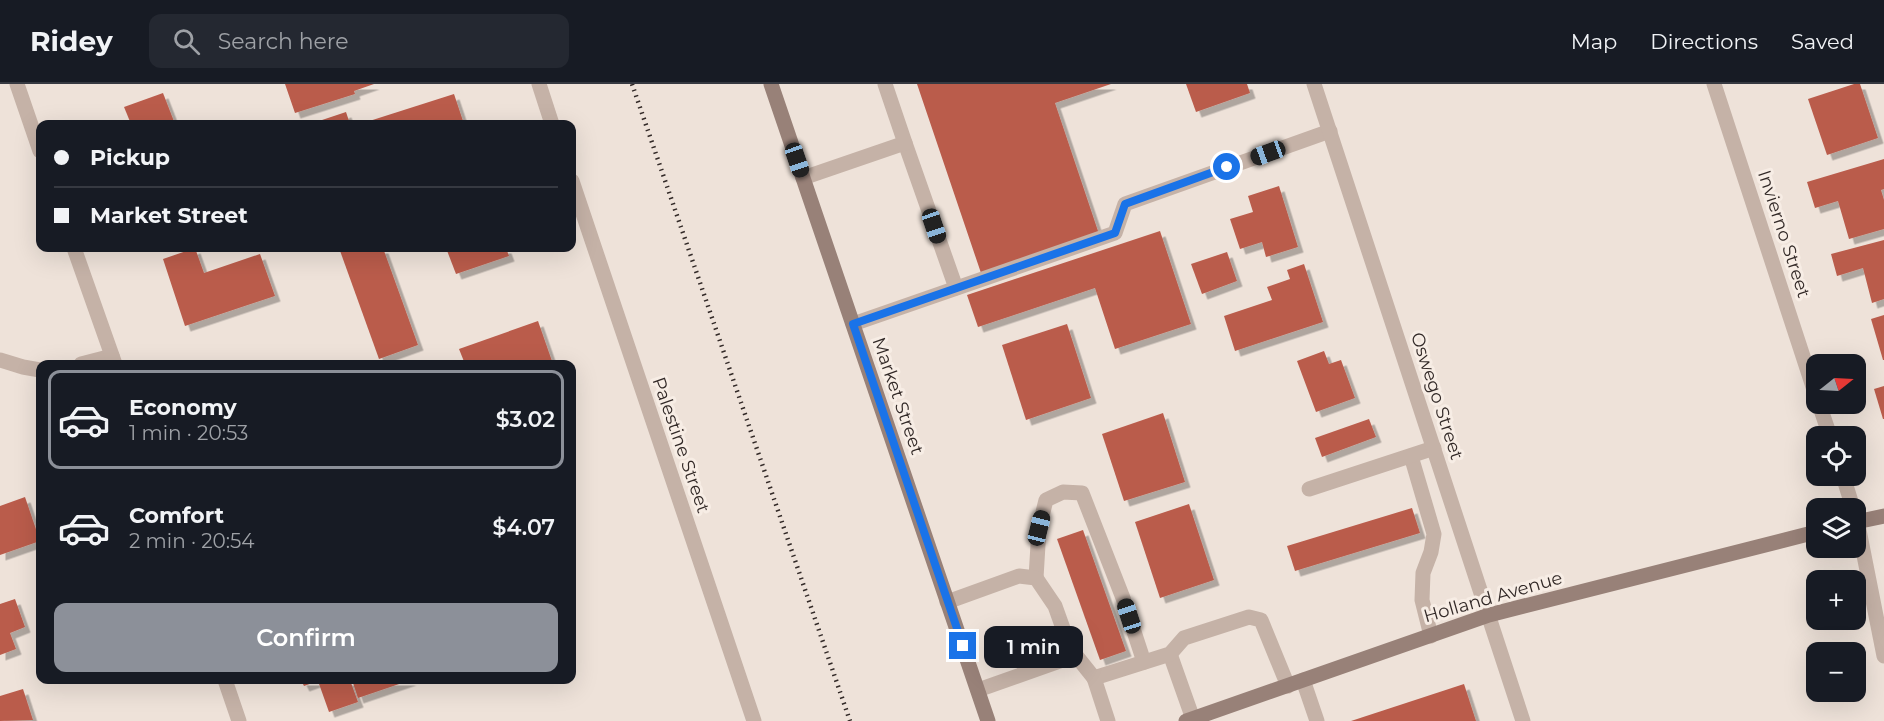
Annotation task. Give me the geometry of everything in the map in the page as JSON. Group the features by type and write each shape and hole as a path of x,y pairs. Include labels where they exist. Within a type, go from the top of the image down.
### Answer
{"main road":[{"name":"Market Street","path":"771,84 988,721"},
{"path":"1866,517 1884,516"},
{"name":"Holland Avenue","path":"1190,720 1489,615 1806,535"}],"street":[{"path":"17,84 36,139"},
{"path":"539,84 551,120"},
{"path":"885,84 956,288"},
{"name":"Oswego Street","path":"1314,84 1523,721"},
{"name":"Invierno Street","path":"1714,84 1806,365"},
{"path":"853,324 1115,233 1125,204 1330,130"},
{"path":"803,178 905,144"},
{"name":"Palestine Street","path":"576,193 754,721"},
{"path":"75,252 113,360"},
{"path":"0,360 36,369"},
{"path":"1309,489 1434,448"},
{"path":"1411,456 1434,534 1431,552 1423,573 1422,600 1431,636"},
{"path":"1108,721 1094,678 1070,648 1055,606 1036,578 1039,528 1046,500 1063,492 1082,493 1123,597 1144,662"},
{"path":"1864,558 1884,656"},
{"path":"947,602 1019,576 1036,578"},
{"path":"1094,678 1170,654 1184,638 1250,617 1261,620 1288,686"},
{"path":"978,690 1060,661 1070,648"},
{"path":"1170,654 1190,720"},
{"path":"1304,680 1317,721"},
{"path":"226,684 239,721"}],"building":[{"path":"285,84 374,84 354,91 355,94 295,113"},
{"path":"917,84 1111,84 1055,103 1099,234 981,273"},
{"path":"1186,84 1247,84 1250,93 1196,112"},
{"path":"1860,84 1878,138 1827,155 1808,99"},
{"path":"163,93 173,120 129,120 124,107"},
{"path":"454,94 463,120 373,120"},
{"path":"346,112 349,120 322,120"},
{"path":"1884,159 1884,189 1881,190 1884,200 1884,229 1849,239 1838,201 1815,208 1807,182"},
{"path":"1279,186 1298,247 1266,257 1262,242 1240,249 1230,219 1253,212 1248,196"},
{"path":"1160,231 1191,324 1115,349 1095,288 978,327 967,295"},
{"path":"1884,240 1884,299 1872,303 1863,268 1837,276 1831,254"},
{"path":"183,252 196,252 204,273 260,254 275,296 185,326 163,259"},
{"path":"340,252 384,252 418,345 379,359"},
{"path":"448,252 508,252 509,256 456,274"},
{"path":"1227,252 1237,281 1202,294 1191,264"},
{"path":"1304,264 1323,322 1235,351 1224,316 1272,300 1267,287 1290,279 1287,270"},
{"path":"1884,315 1884,360 1883,360 1871,319"},
{"path":"538,321 552,360 463,360 459,349"},
{"path":"1067,324 1091,398 1026,420 1002,345"},
{"path":"1324,351 1329,364 1341,360 1355,398 1316,412 1297,361"},
{"path":"1884,386 1884,419 1883,419 1874,389"},
{"path":"1163,413 1185,482 1124,501 1102,434"},
{"path":"1369,419 1376,437 1322,457 1315,438"},
{"path":"25,497 36,529 36,542 0,555 0,506"},
{"path":"1189,504 1214,580 1160,598 1135,522"},
{"path":"1412,508 1420,533 1295,571 1287,546"},
{"path":"1083,530 1126,651 1100,660 1057,539"},
{"path":"15,599 25,627 10,633 16,649 0,655 0,604"},
{"path":"319,684 351,684 358,702 329,712"},
{"path":"353,684 399,684 358,698"},
{"path":"1464,684 1476,721 1351,721"},
{"path":"23,689 33,720 0,721 0,696"}],"railway":[{"path":"632,84 850,721"}],"route":[{"path":"963,646 853,324 1115,233 1125,204 1227,167"}]}
